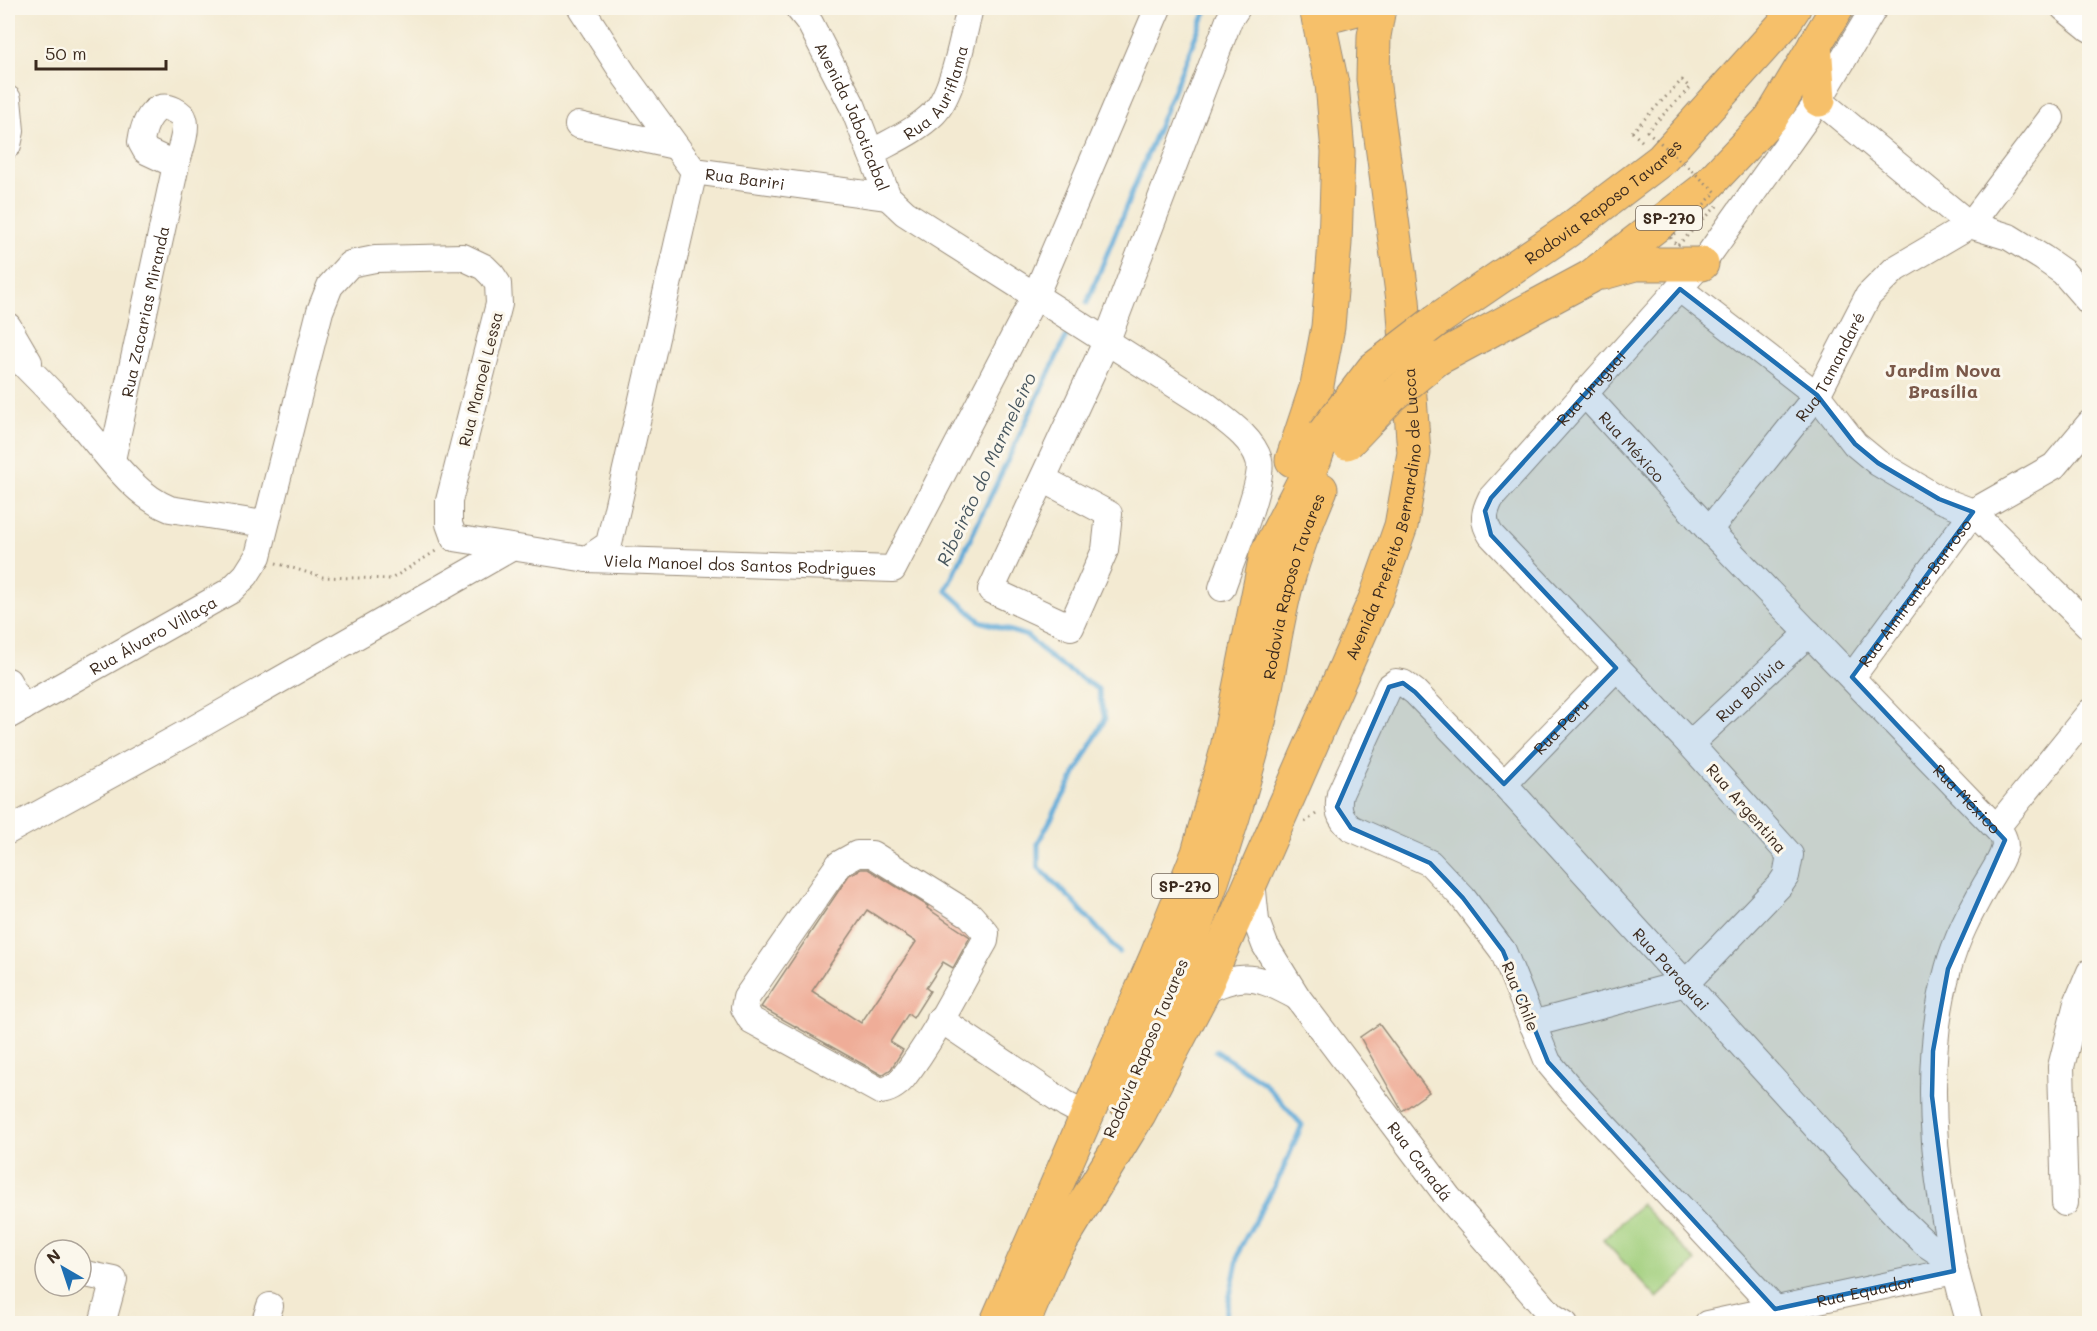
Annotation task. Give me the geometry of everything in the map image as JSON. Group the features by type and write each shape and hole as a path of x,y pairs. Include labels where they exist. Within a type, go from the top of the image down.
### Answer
{"highway":[{"path":"1266,555 1289,471 1317,385 1328,327 1338,152 1332,84 1316,8"},
{"path":"1322,8 1338,14 1360,8"},
{"name":"Avenida Prefeito Bernardino de Lucca","path":"1049,1261 1139,1114 1203,992 1376,597 1401,526 1414,453 1408,350 1373,79 1374,36 1379,8"},
{"name":"Rodovia Raposo Tavares","path":"1023,1323 1049,1261 1128,1093 1191,940 1236,810 1255,739 1287,584 1309,518 1328,474 1335,438 1373,369 1437,320 1566,231 1661,160 1782,26 1794,8"},
{"name":"Rodovia Raposo Tavares","path":"996,1323 1198,853 1226,753 1266,555 1315,459 1335,438 1391,397 1437,359 1590,277 1685,205 1720,175 1771,118 1837,8"},
{"path":"1815,44 1819,100"},
{"path":"1590,277 1635,264 1702,264"}],"street":[{"name":"Rua Bariri","path":"582,8 693,171 888,197"},
{"name":"Rua Auriflama","path":"871,153 915,129 936,111 947,89 970,8"},
{"path":"1036,294 1158,8"},
{"path":"1043,479 1109,514 1105,550 1071,627 991,590 1107,340 1229,20 1237,8"},
{"name":"Rua Uruguai","path":"1690,744 1491,535 1485,519 1491,498 1702,264 1819,100 1875,8"},
{"path":"2064,8 2090,29"},
{"name":"Avenida Jaboticabal","path":"806,13 853,107 888,197 905,213 928,229 1107,340"},
{"path":"8,99 11,131 8,145"},
{"path":"1819,100 1970,225 2009,237 2043,258 2063,272 2090,303"},
{"path":"1970,225 2051,118"},
{"path":"578,126 675,146"},
{"name":"Rua Zacarias Miranda","path":"112,460 177,165"},
{"path":"454,538 587,559 609,544 693,171"},
{"name":"Rua Tamandaré","path":"1709,530 1817,395 1868,296 1894,270 1970,225"},
{"name":"Rua Manoel Lessa","path":"264,524 320,312 330,286 350,264 375,259 463,257 484,267 492,275 498,284 499,304 449,501 449,524 454,538"},
{"path":"1680,289 1817,395 1855,444 1878,463 1939,499 1973,512 2090,627"},
{"name":"Viela Manoel dos Santos Rodrigues","path":"587,559 893,569 1036,294"},
{"path":"8,326 38,377"},
{"path":"1107,340 1205,404 1245,438 1259,460 1258,482 1222,588"},
{"path":"8,349 38,377 136,487 156,503 170,508 264,524"},
{"name":"Rua México","path":"1584,393 1709,530 1997,827 2005,840 2005,849 1964,925 1948,969 1933,1051 1932,1096 1953,1266 1970,1323"},
{"name":"Rua Almirante Barroso","path":"1852,677 1973,512 2054,466 2090,423"},
{"name":"Rua Álvaro Villaça","path":"15,712 230,591 246,575 258,556 264,524"},
{"path":"8,831 192,730 511,548"},
{"name":"Rua Bolívia","path":"1690,744 1809,633"},
{"name":"Rua Peru","path":"1504,784 1616,668"},
{"path":"8,681 15,712"},
{"name":"Rua Paraguai","path":"1389,687 1396,682 1403,683 1415,692 1504,784 1898,1217 1953,1266"},
{"name":"Rua Chile","path":"1389,687 1340,794 1337,807 1343,821 1351,828 1430,863 1446,878 1503,951 1548,1062 1573,1092 1775,1309"},
{"path":"1997,827 2090,712"},
{"name":"Rua Argentina","path":"1686,982 1780,885 1786,876 1790,855 1690,744"},
{"path":"857,854 872,854 970,915 986,933 985,941 940,1019 903,1078 894,1087 880,1091 751,1020 744,1008 746,998 839,864 857,854"},
{"name":"Rua Canadá","path":"1252,881 1256,921 1265,945 1298,998 1448,1197 1556,1321"},
{"path":"2065,1203 2061,1067 2078,1003 2090,972"},
{"path":"1203,992 1227,980 1254,978 1267,981 1298,998"},
{"path":"1532,1024 1686,982"},
{"path":"940,1019 1066,1104 1087,1115"},
{"name":"Rua Equador","path":"1707,1323 1953,1266"},
{"path":"93,1276 114,1280 102,1323"}],"path":[{"path":"1632,132 1682,80 1690,88 1647,131 1716,192 1671,238 1677,246 1719,204"},
{"path":"258,556 296,571 322,577 392,579 419,564 454,538"}],"highlighted area":[{"path":"1680,289 1817,395 1855,444 1878,463 1939,499 1973,512 1852,677 2005,840 1948,969 1933,1051 1932,1096 1954,1271 1775,1309 1548,1062 1503,951 1463,898 1430,863 1351,828 1337,807 1389,687 1403,683 1415,692 1504,784 1616,668 1491,535 1485,511 1491,498"}],"green space":[{"path":"1641,1204 1696,1262 1657,1298 1603,1240"}],"building":[{"path":"861,869 868,869 928,906 927,908 970,937 953,968 943,962 926,988 930,991 913,1018 908,1014 890,1042 903,1050 891,1069 882,1075 761,1007 849,875","holes":["867,910 916,942 861,1023 812,991"]},
{"path":"1379,1024 1429,1092 1402,1111 1360,1037"}],"waterway":[{"name":"Ribeirão do Marmeleiro","path":"1087,303 1207,8"},
{"name":"Ribeirão do Marmeleiro","path":"1067,335 946,590 980,621 1027,636 1054,661 1098,689 1105,719 1038,843 1038,867 1072,900 1119,952"},
{"name":"Ribeirão do Marmeleiro","path":"1216,1051 1264,1083 1302,1125 1281,1174 1240,1248 1224,1324"}],"district":[{"name":"Jardim Nova Brasília","path":"1943,380"}]}
